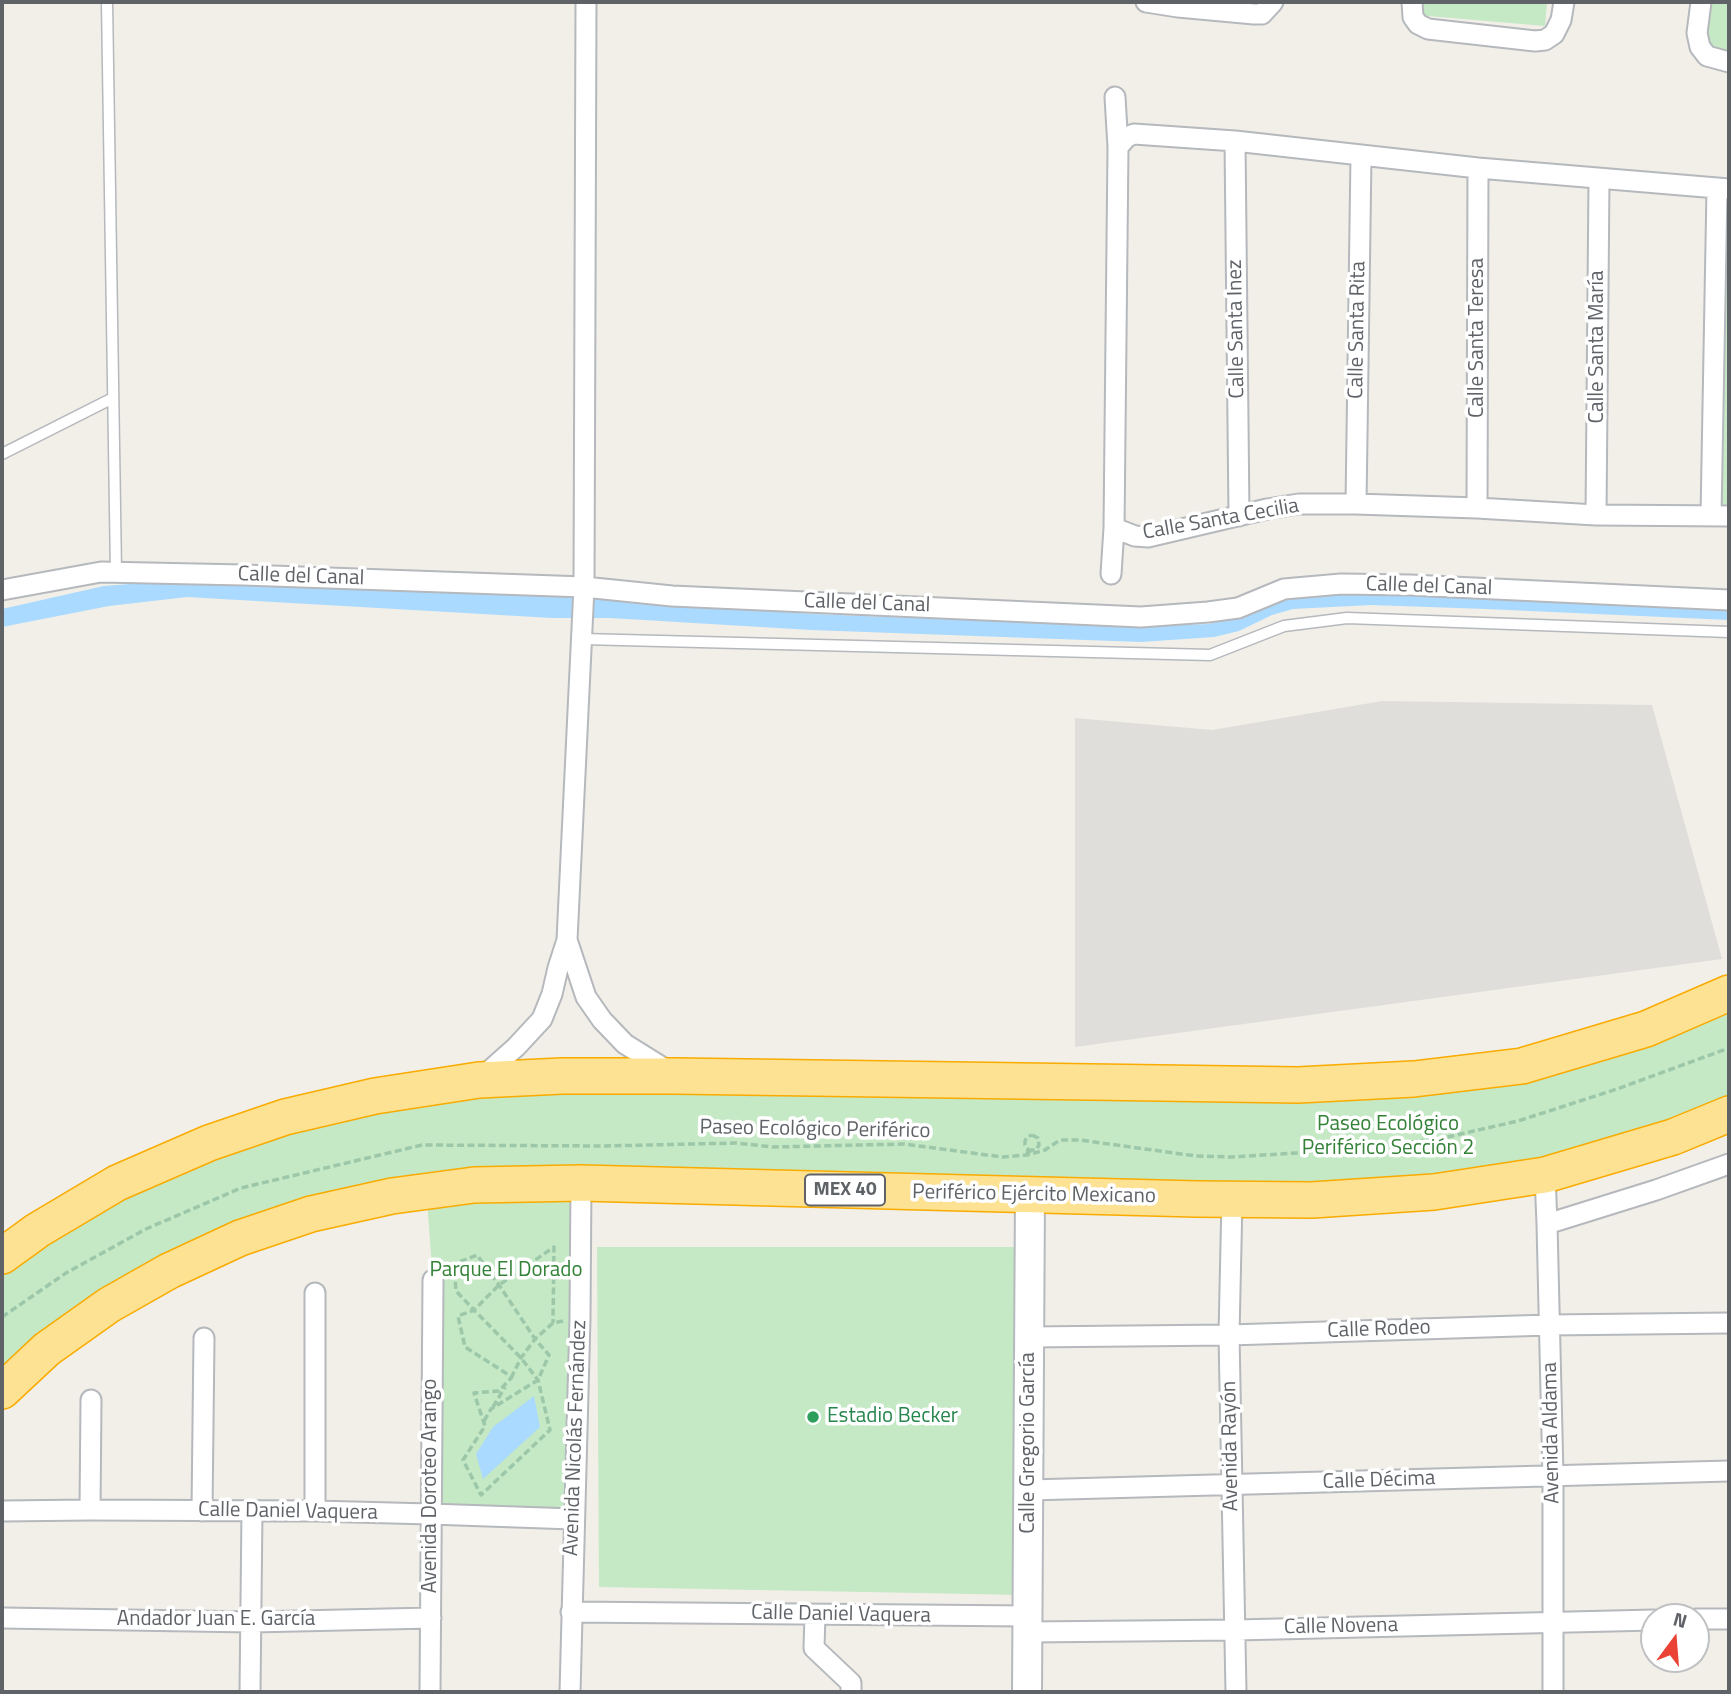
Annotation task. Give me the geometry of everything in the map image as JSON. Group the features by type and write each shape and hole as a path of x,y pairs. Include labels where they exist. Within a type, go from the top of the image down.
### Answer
{"highway":[{"path":"2,1256 38,1230 117,1183 209,1143 285,1117 375,1096 478,1080 562,1076 676,1076 1298,1085 1414,1079 1522,1066 1647,1028 1729,993"},
{"name":"Periférico Ejército Mexicano","path":"2,1391 47,1349 109,1305 169,1271 240,1237 312,1214 393,1196 474,1185 581,1183 1312,1200 1434,1192 1545,1175 1673,1137 1729,1114"}],"street":[{"path":"478,1080 516,1047 542,1019 568,940 584,587 586,2"},
{"path":"1146,2 1254,15 1262,14 1273,2"},
{"path":"1412,2 1413,17 1427,29 1535,41 1545,40 1555,34 1562,20 1564,2"},
{"path":"1701,2 1697,33 1700,47 1707,56 1729,62"},
{"name":"Calle Santa Cecilia","path":"1115,97 1118,147 1114,528 1135,536 1148,537 1299,504 1720,516 1723,189 1478,168 1235,141 1135,134 1126,137 1118,147"},
{"name":"Calle Santa Inez","path":"1235,141 1239,516"},
{"name":"Calle Santa Rita","path":"1356,504 1361,156"},
{"name":"Calle Santa Teresa","path":"1477,508 1478,168"},
{"name":"Calle Santa María","path":"1597,514 1599,179"},
{"path":"1111,574 1114,528"},
{"name":"Calle del Canal","path":"2,590 101,572 116,572 584,587 672,596 1141,617 1238,608 1284,589 1341,584 1729,600"},
{"path":"568,940 586,997 602,1020 625,1044 676,1076"},
{"path":"1547,1224 1727,1167"},
{"name":"Avenida Aldama","path":"1545,1175 1553,1475 1553,1692"},
{"name":"Avenida Nicolás Fernández","path":"570,1692 581,1183"},
{"name":"Calle Gregorio García","path":"1027,1692 1030,1194"},
{"name":"Avenida Rayón","path":"1232,1199 1229,1335 1236,1692"},
{"name":"Avenida Doroteo Arango","path":"430,1692 433,1280"},
{"path":"315,1293 315,1511"},
{"name":"Calle Rodeo","path":"1029,1336 1229,1335 1549,1325 1729,1323"},
{"path":"202,1511 204,1338"},
{"path":"90,1510 91,1400"},
{"name":"Calle Décima","path":"1029,1490 1729,1471"},
{"name":"Calle Daniel Vaquera","path":"2,1511 315,1511 573,1519"},
{"path":"250,1692 252,1511"},
{"name":"Calle Daniel Vaquera","path":"571,1612 815,1615 1028,1624"},
{"path":"815,1615 814,1648 850,1683 851,1692"},
{"name":"Andador Juan E. García","path":"2,1618 252,1622 431,1618"},
{"path":"1710,1619 1729,1619"},
{"name":"Calle Novena","path":"1028,1624 1236,1630 1640,1620"}],"lane":[{"path":"107,2 116,572"},
{"path":"2,454 113,398"},
{"path":"582,639 1210,655 1284,626 1347,618 1729,632"}],"path":[{"name":"Paseo Ecológico Periférico","path":"2,1317 66,1273 146,1229 241,1188 422,1145 605,1146 736,1143 773,1147 904,1144 1002,1157 1045,1150 1060,1140 1080,1140 1196,1156 1232,1157 1345,1150 1443,1138 1527,1118 1729,1048"},
{"path":"1034,1135 1040,1140 1039,1145 1027,1155 1028,1149 1024,1141 1034,1135"},
{"path":"512,1377 465,1347 458,1316 474,1310 499,1285 554,1247 553,1323"},
{"path":"491,1409 538,1380 549,1355 477,1255 454,1264 456,1291 521,1357 538,1380 550,1430 481,1495 463,1460 485,1426 474,1393 499,1391 512,1377"},
{"path":"484,1421 512,1377 521,1357 536,1339 553,1323 580,1318"}],"shaded area":[{"path":"1382,701 1652,705 1722,959 1075,1047 1075,718 1212,730"}],"green space":[{"path":"1418,2 1547,2 1545,26 1417,15"},
{"path":"1709,2 1729,2 1729,52 1704,50"},
{"path":"1726,199 1729,199 1729,508 1722,509"},
{"name":"Paseo Ecológico Periférico Sección 2","path":"1729,997 1729,1108 1464,1184 479,1182 234,1237 2,1384 2,1263 198,1150 479,1082 1445,1079"},
{"name":"Parque El Dorado","path":"580,1192 573,1519 431,1513 433,1280 427,1201"},
{"name":"Estadio Becker","path":"597,1247 1030,1247 1025,1595 599,1587"}],"water":[{"path":"181,580 554,595 812,614 1142,627 1208,624 1227,620 1266,602 1293,594 1374,590 1729,606 1729,620 1371,605 1293,609 1272,615 1239,631 1214,637 1141,642 811,630 610,618 552,618 187,597 109,606 2,627 2,609 104,586"},
{"path":"534,1396 540,1427 483,1479 476,1454 493,1427"}],"place":[{"name":"Estadio Becker","path":"813,1417"}]}
